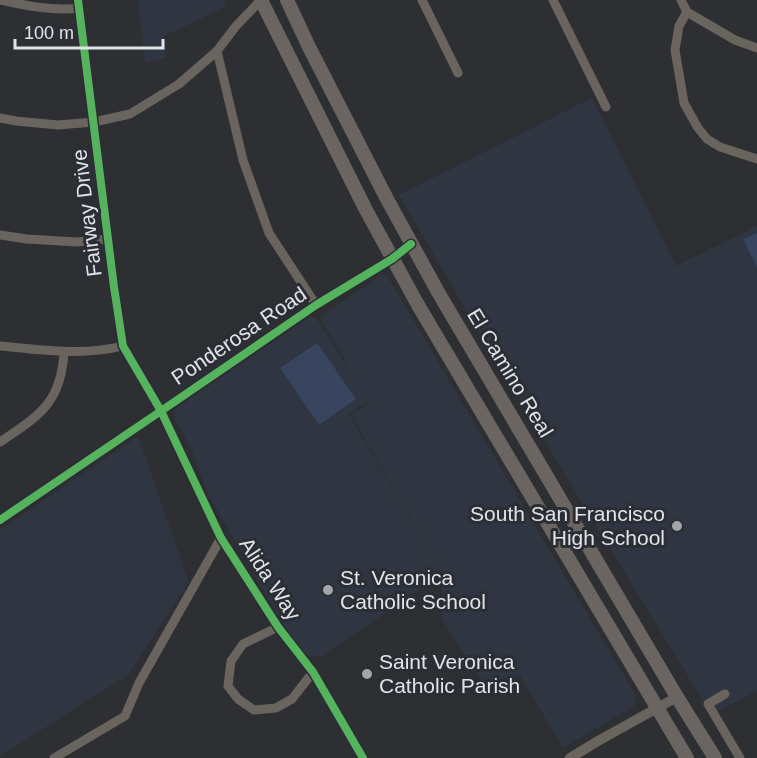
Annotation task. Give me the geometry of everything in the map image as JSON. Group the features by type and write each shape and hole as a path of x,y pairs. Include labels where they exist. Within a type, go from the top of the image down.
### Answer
{"main road":[{"path":"261,0 392,259 687,758"},
{"name":"El Camino Real","path":"287,0 309,47 438,292 715,758"}],"street":[{"path":"1,0 45,8 65,9 79,4"},
{"path":"0,118 57,125 94,122 130,114 179,84 217,51 236,26 261,0"},
{"path":"422,0 458,73"},
{"path":"553,0 606,107"},
{"path":"681,0 687,12 735,40 757,48"},
{"name":"Fairway Drive","path":"79,4 123,346 162,411"},
{"path":"687,12 679,26 675,50 684,103 707,139 720,147 757,159"},
{"path":"217,51 243,160 269,233 316,305"},
{"path":"0,235 77,242 108,239"},
{"name":"Ponderosa Road","path":"0,520 316,305 392,259 411,244"},
{"path":"0,346 64,351 103,351 123,346"},
{"path":"0,442 44,410 55,395 61,379 64,351"},
{"name":"Alida Way","path":"162,411 221,538 278,627 313,672 363,758"},
{"path":"54,758 125,716 139,684 221,538"},
{"path":"278,627 243,644 231,661 228,686 238,699 254,710 276,708 292,699 313,672"},
{"path":"724,694 708,704 740,758"},
{"path":"570,758 677,696"}],"shaded area":[{"path":"138,0 226,0 225,7 164,36 166,58 145,63"},
{"name":"South San Francisco High School","path":"592,98 676,266 757,226 757,691 711,714 496,361 399,195"},
{"path":"757,233 757,267 743,239"},
{"path":"386,274 636,696 634,706 563,748 519,674 488,691 442,619 442,573 323,656 309,656 303,651 288,633 208,494 191,448 175,419 176,408 311,316 316,318 354,377 320,317","holes":["368,401 369,404 351,415 442,573 349,414"]},
{"path":"317,343 356,399 319,425 280,368"},
{"path":"138,436 189,582 128,675 0,756 0,530"}],"cycle path":[{"path":"78,0 123,346 161,411 221,538 278,627 313,672 363,758"},
{"path":"0,520 316,305 392,259 411,244"}],"place":[{"name":"South San Francisco High School","path":"677,526"},
{"name":"St. Veronica Catholic School","path":"328,590"},
{"name":"Saint Veronica Catholic Parish","path":"367,674"}]}
